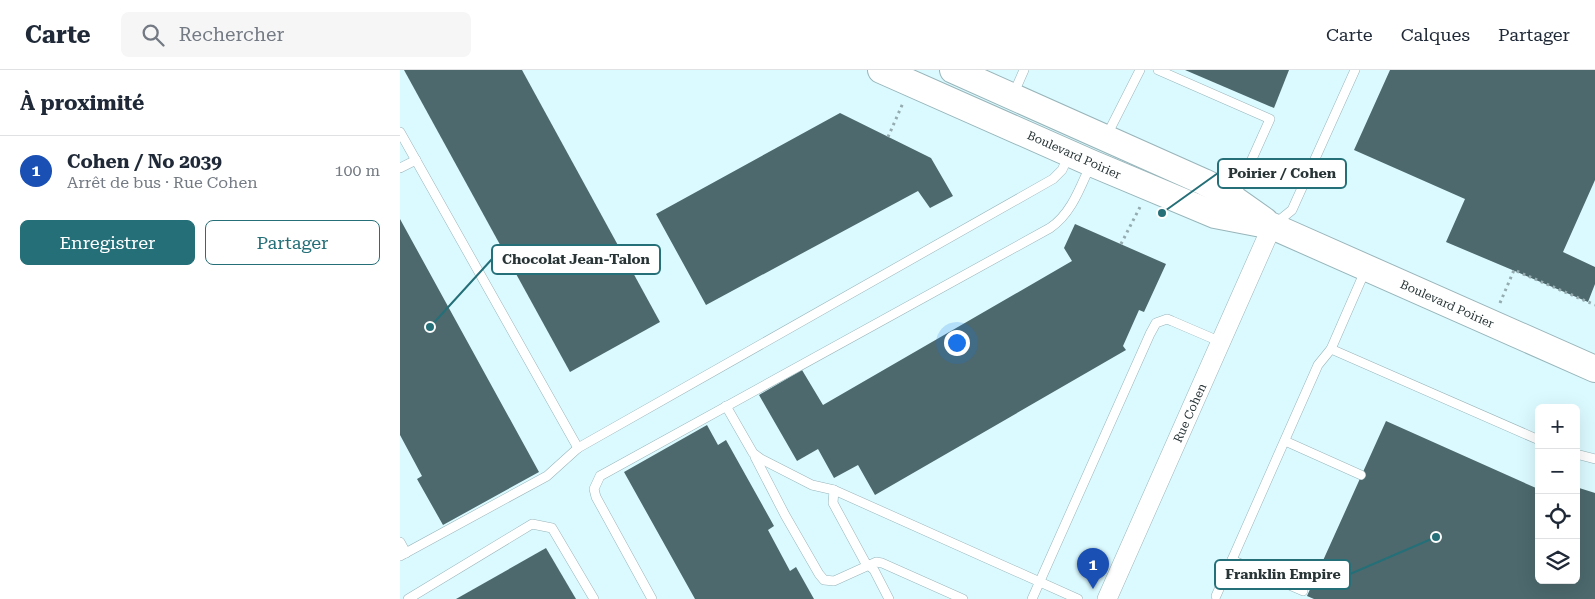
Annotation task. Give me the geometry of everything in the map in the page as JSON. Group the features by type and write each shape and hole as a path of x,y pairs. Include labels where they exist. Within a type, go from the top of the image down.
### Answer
{"street":[{"name":"Boulevard Poirier","path":"881,70 1215,215 1230,208"},
{"name":"Boulevard Poirier","path":"953,70 1210,185 1230,208 1595,369"},
{"name":"Rue Cohen","path":"1107,599 1272,226"}],"lane":[{"path":"1013,96 1024,70"},
{"path":"1106,138 1140,70"},
{"path":"1158,70 1270,119 1230,208"},
{"path":"1272,226 1292,210 1355,70"},
{"path":"400,132 578,448"},
{"path":"652,599 596,497 594,489 600,476 1058,223 1071,204 1081,158"},
{"path":"400,542 403,554 546,476 578,448 1053,179 1062,170 1081,158"},
{"path":"400,168 416,160"},
{"path":"1216,596 1318,365 1331,348 1366,268"},
{"path":"1032,599 1156,323 1167,319 1221,342"},
{"path":"1331,348 1535,438"},
{"path":"726,406 785,515 824,580 834,581 876,562 963,599"},
{"path":"1285,441 1362,476"},
{"path":"753,453 812,485 834,490 1078,599"},
{"path":"1580,455 1595,459"},
{"path":"834,490 833,503 868,564 874,570 889,599"},
{"path":"408,599 532,524 552,528 594,599"},
{"path":"1232,560 1303,591"}],"path":[{"path":"888,137 904,102"},
{"path":"1122,244 1140,206"},
{"path":"1500,303 1514,270 1595,305"}],"building":[{"path":"404,70 522,70 660,322 570,372"},
{"path":"1185,70 1289,70 1274,108"},
{"path":"1390,70 1595,70 1595,180 1563,252 1595,267 1595,284 1588,302 1446,242 1465,199 1354,150"},
{"path":"840,113 931,158 953,196 930,208 918,191 706,305 656,214"},
{"path":"400,219 539,472 443,525 417,479 422,476 400,435"},
{"path":"1075,224 1166,264 1144,312 1139,310 1123,346 1126,350 875,495 858,465 834,478 818,449 797,461 759,395 802,370 823,405 1072,261 1064,248"},
{"path":"1386,421 1535,488 1535,584 1580,584 1580,488 1595,493 1595,599 1314,599 1307,596"},
{"path":"707,425 718,445 726,440 774,526 768,530 790,571 796,567 814,599 695,599 624,472"},
{"path":"546,548 576,599 456,599"}],"place":[{"name":"Poirier / Cohen","path":"1162,213"},
{"name":"Chocolat Jean-Talon","path":"430,327"},
{"name":"Franklin Empire","path":"1436,537"},
{"name":"Cohen / No 2039","path":"1093,589"}]}
